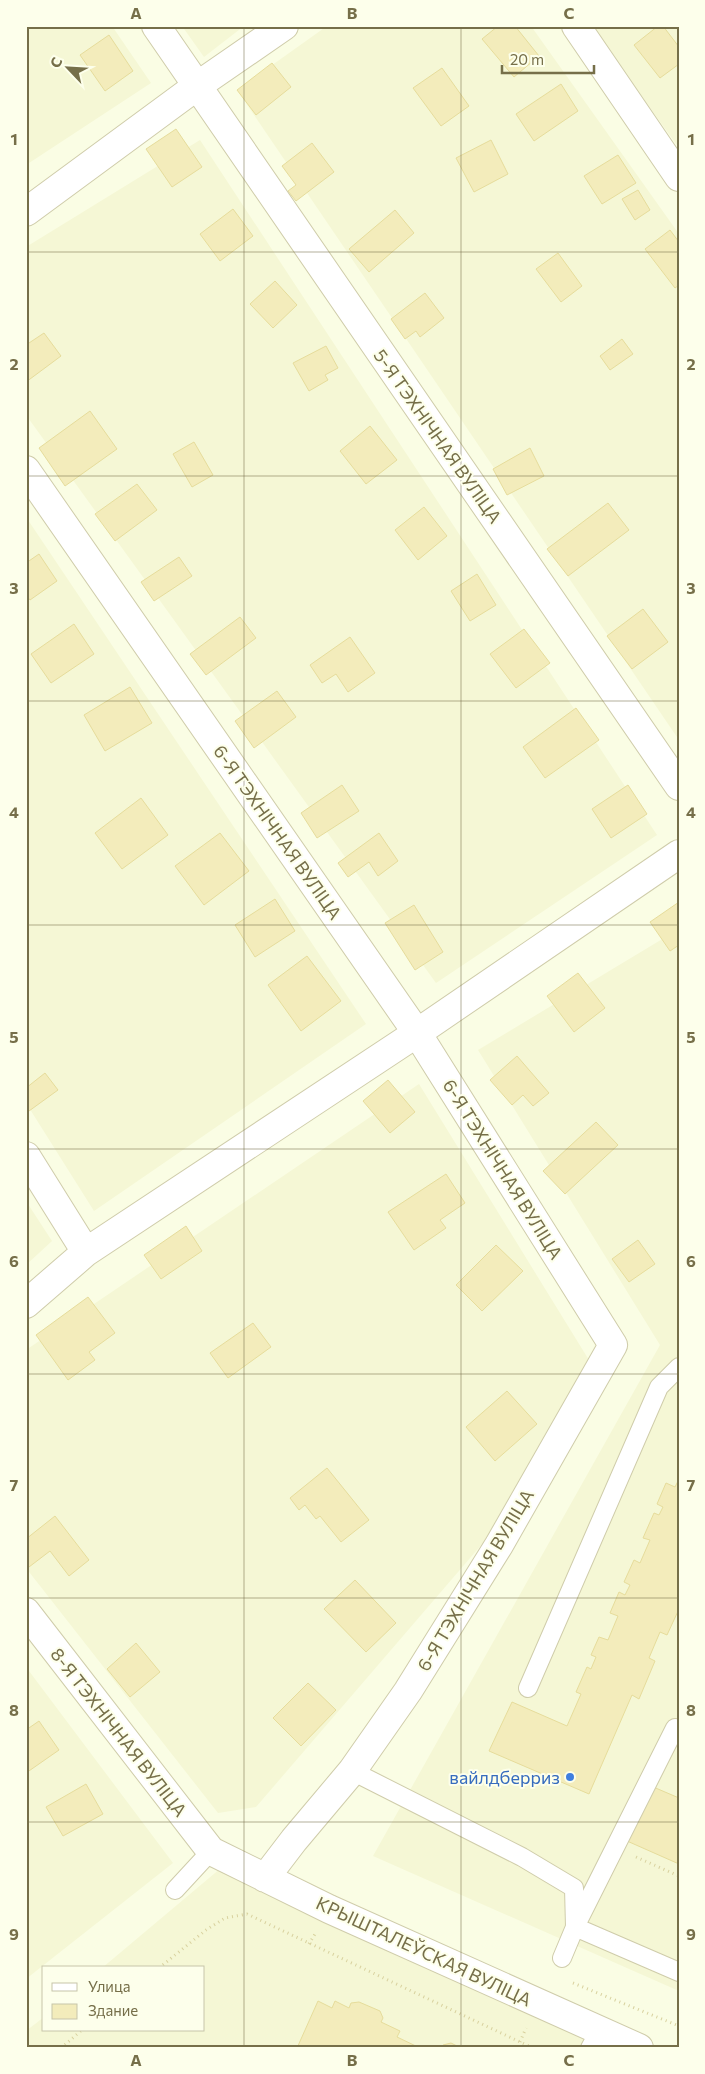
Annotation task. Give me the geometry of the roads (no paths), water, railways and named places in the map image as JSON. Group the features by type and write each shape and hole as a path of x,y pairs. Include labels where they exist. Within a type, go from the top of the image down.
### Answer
{"street":[{"name":"5-Я ТЭХНІЧНАЯ ВУЛІЦА","path":"156,26 679,786"},
{"path":"26,212 197,86 284,26"},
{"path":"576,26 679,177"},
{"name":"6-Я ТЭХНІЧНАЯ ВУЛІЦА","path":"26,470 417,1033 613,1345 499,1545 408,1691 352,1771 265,1878"},
{"path":"26,1304 86,1252 417,1033 679,854"},
{"path":"26,1156 86,1252"},
{"name":"8-Я ТЭХНІЧНАЯ ВУЛІЦА","path":"26,1612 211,1851"},
{"name":"КРЫШТАЛЕЎСКАЯ ВУЛІЦА","path":"211,1851 595,2039 639,2048"}],"lane":[{"path":"528,1688 659,1387 679,1367"},
{"path":"562,1958 575,1927 678,1726"},
{"path":"352,1771 522,1856 574,1888 575,1927"},
{"path":"176,1890 211,1851"},
{"path":"575,1927 679,1972"}],"place":[{"name":"вайлдберриз","path":"570,1777"}]}
